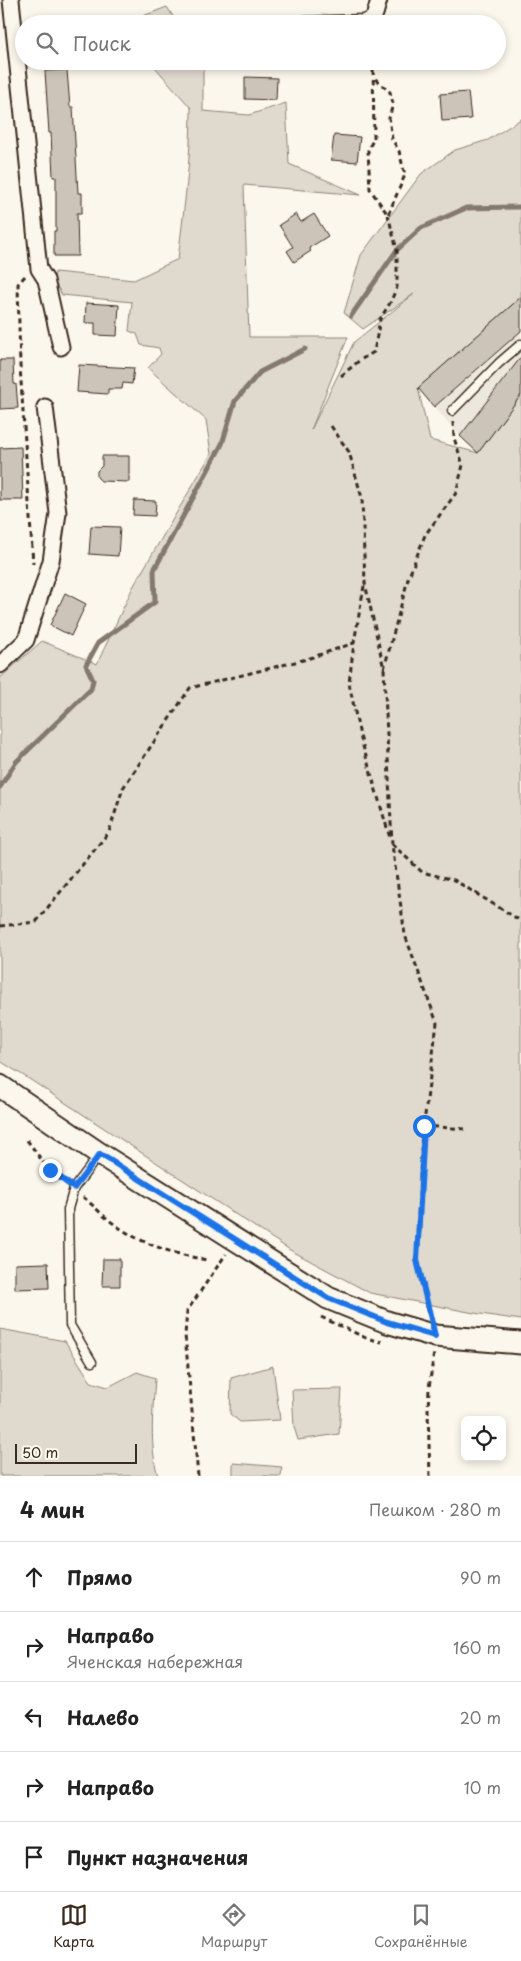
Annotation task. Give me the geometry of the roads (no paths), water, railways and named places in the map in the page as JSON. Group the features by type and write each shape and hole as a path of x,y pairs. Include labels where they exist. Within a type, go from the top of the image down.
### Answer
{"street":[{"path":"11,0 15,38"},
{"path":"18,70 39,269 46,280 61,347"},
{"path":"0,665 26,640 51,561 58,513 45,407"},
{"path":"0,1086 100,1154 328,1298 435,1344 521,1343"}],"lane":[{"path":"452,411 499,363 521,344"},
{"path":"92,1362 70,1325 68,1209 74,1188 100,1154"}],"waterway":[{"path":"351,316 397,250 421,228 466,208 521,207"},
{"path":"0,787 16,762 91,689 93,680 86,665 98,643 155,602 154,570 222,444 235,401 260,372 305,349"}]}
